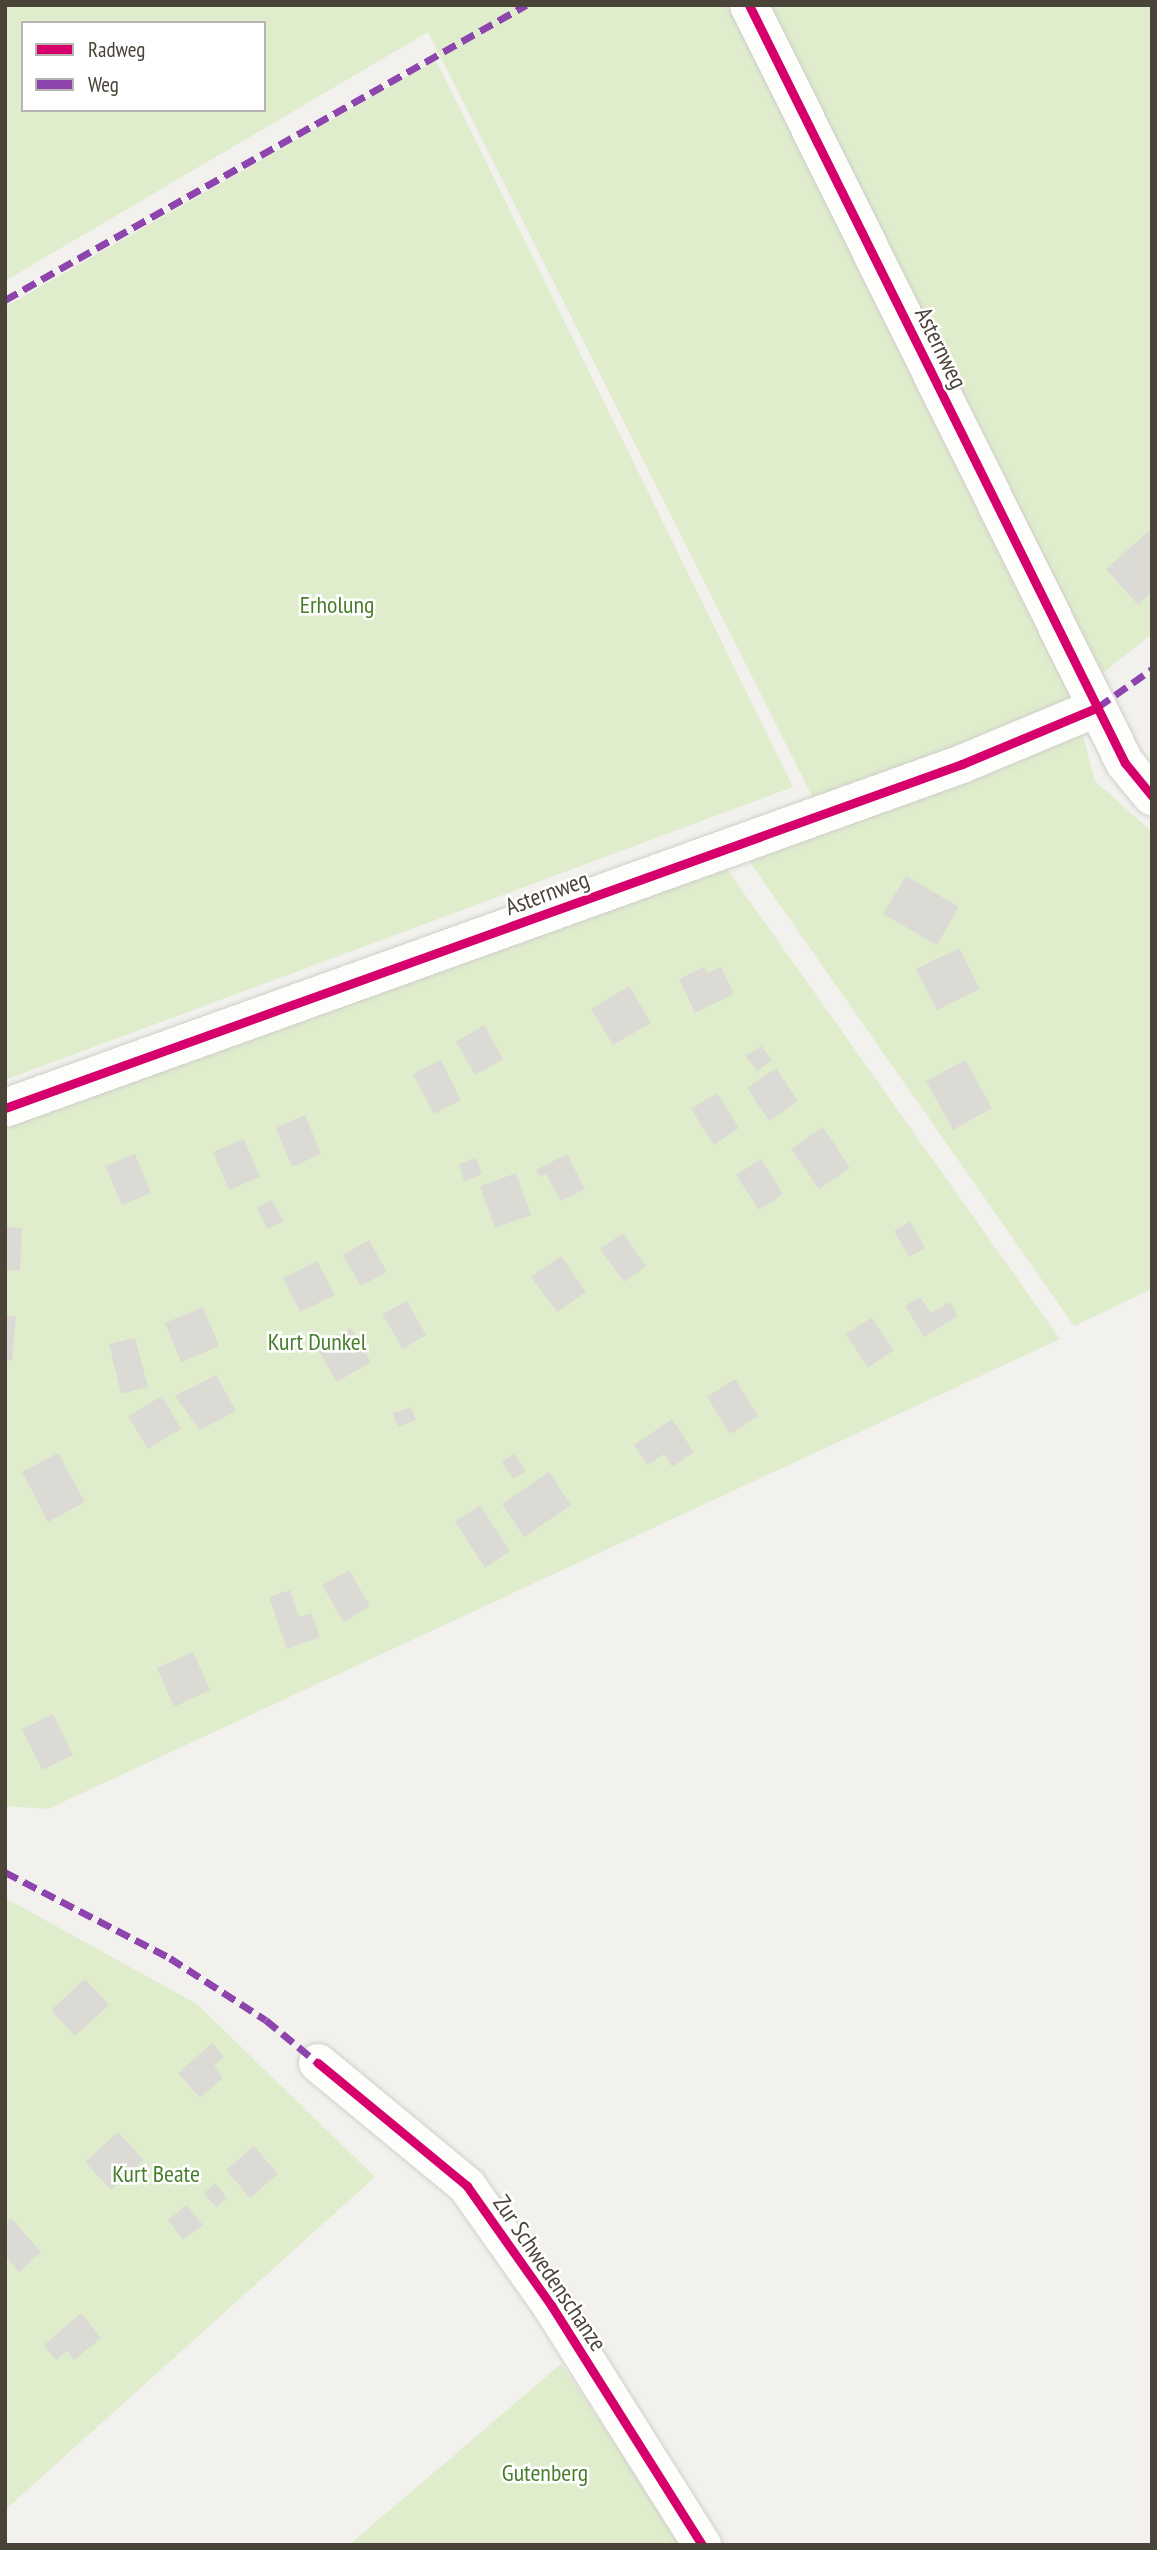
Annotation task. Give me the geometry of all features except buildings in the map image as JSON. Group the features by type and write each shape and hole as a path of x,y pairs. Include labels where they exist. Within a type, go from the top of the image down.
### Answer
{"street":[{"name":"Asternweg","path":"749,5 1125,763 1152,796"},
{"name":"Asternweg","path":"5,1108 962,764 1098,707"},
{"name":"Zur Schwedenschanze","path":"318,2063 467,2186 551,2305 702,2545"}],"green space":[{"path":"5,5 1152,5 1152,634 1073,697 1095,781 1152,832 1152,1289 1074,1326 740,848 821,814 428,32 5,281"},
{"name":"Erholung","path":"436,60 793,787 5,1080 5,307"},
{"name":"Kurt Dunkel","path":"724,865 1060,1339 48,1809 5,1806 5,1126"},
{"name":"Kurt Beate","path":"5,1898 197,2004 375,2177 5,2510"},
{"name":"Gutenberg","path":"561,2364 684,2545 349,2545"}],"marked path":[{"path":"5,300 526,5"},
{"path":"1098,707 1152,669"},
{"path":"5,1872 170,1958 266,2020 318,2063"}],"cycle path":[{"path":"749,5 1125,763 1152,796"},
{"path":"5,1108 962,764 1098,707"},
{"path":"318,2063 467,2186 551,2305 702,2545"}]}
